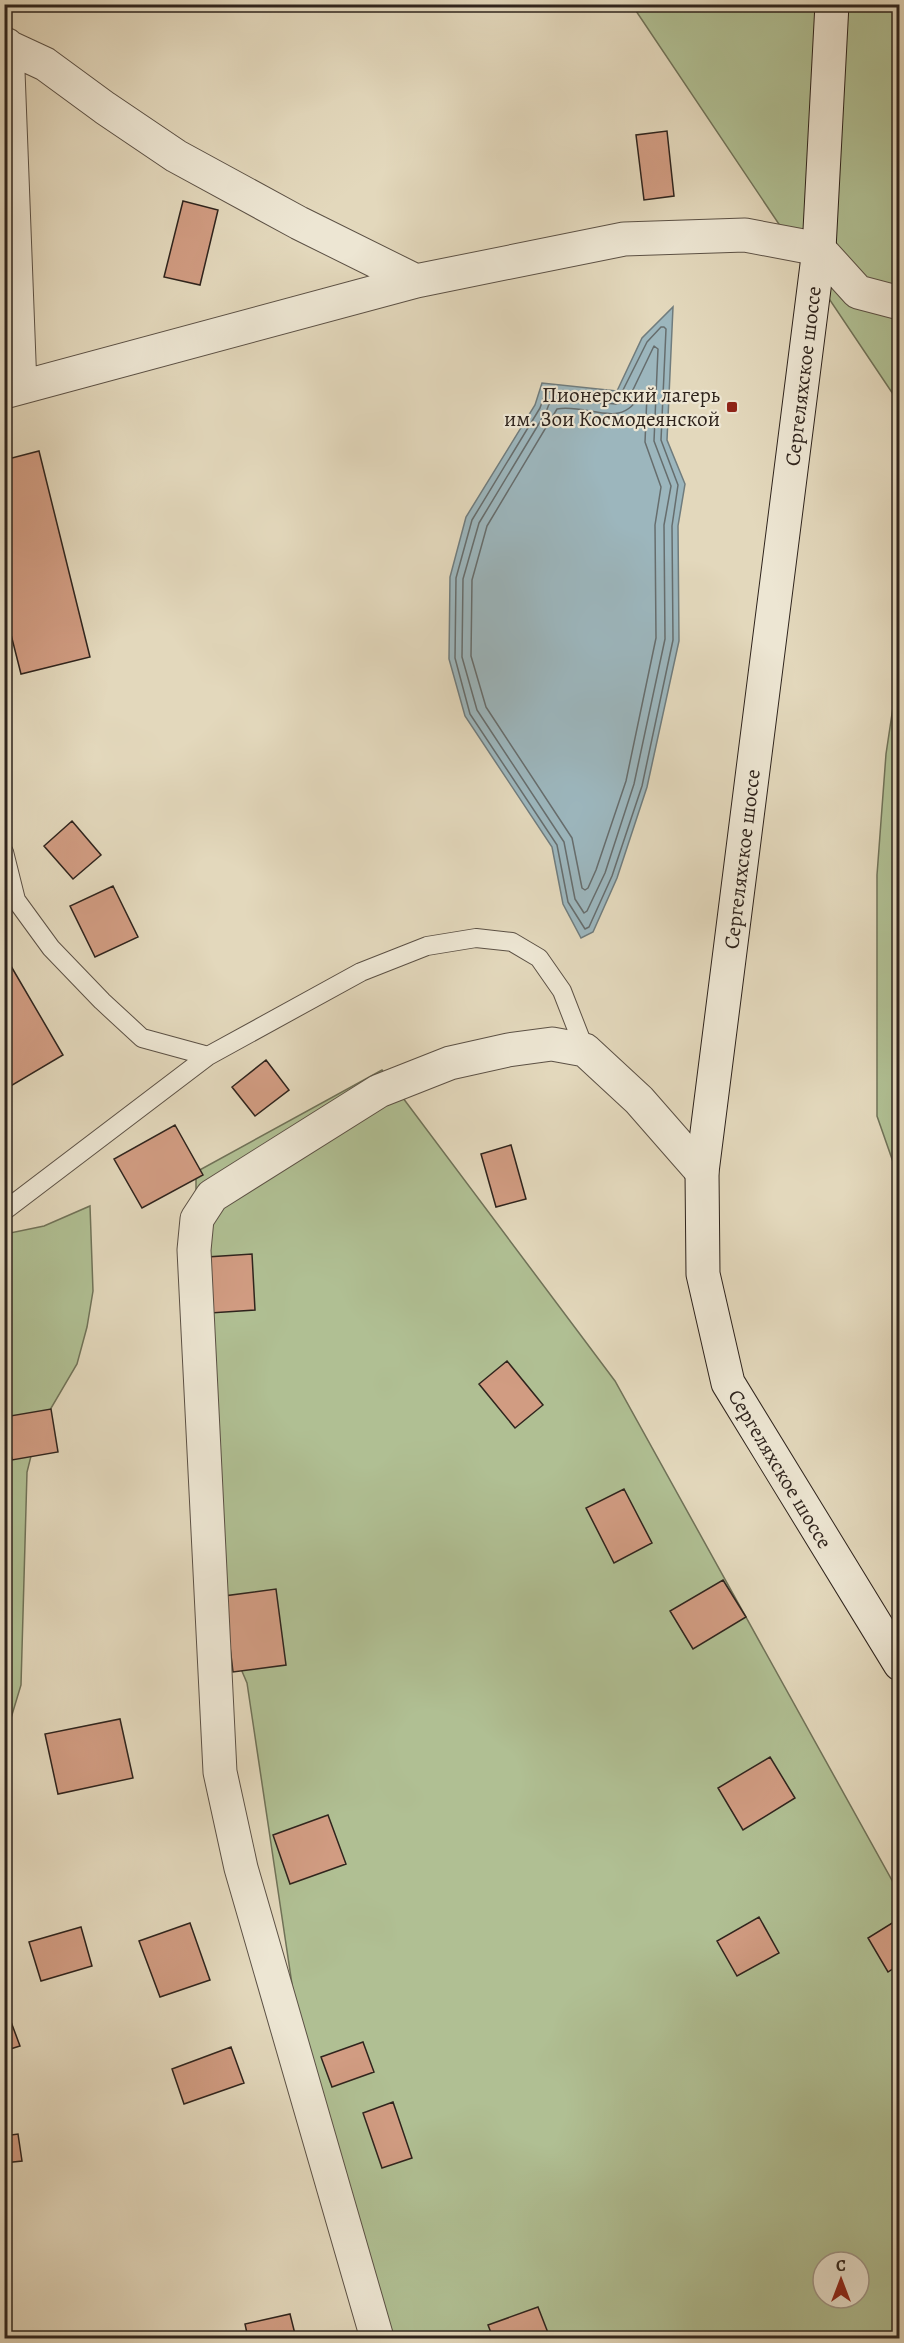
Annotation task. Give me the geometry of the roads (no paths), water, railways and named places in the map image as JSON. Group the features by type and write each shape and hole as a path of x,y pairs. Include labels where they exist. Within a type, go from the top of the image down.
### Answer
{"street":[{"name":"Сергеляхское шоссе","path":"832,4 819,249 702,1172 703,1274 728,1383 900,1664"},
{"path":"417,281 299,223 176,156 45,64 6,45 12,389 417,281 624,238 745,235 819,249 858,292 900,303"},
{"path":"376,2338 241,1868 220,1772 194,1250 197,1219 212,1196 379,1091 450,1063 508,1050 552,1044 585,1050 639,1100 702,1172"}],"lane":[{"path":"4,852 16,900 51,948 102,1000 142,1038 208,1056"},
{"path":"4,1211 208,1056 361,972 427,946 476,938 512,942 539,958 562,991 585,1050"}],"water":[{"path":"673,307 667,440 685,484 678,526 679,641 647,787 617,878 593,932 581,938 563,904 552,847 465,716 449,659 450,577 466,517 535,405 542,383 617,391 642,338"}],"place":[{"name":"Пионерский лагерь им. Зои Космодеянской","path":"732,407"}]}
